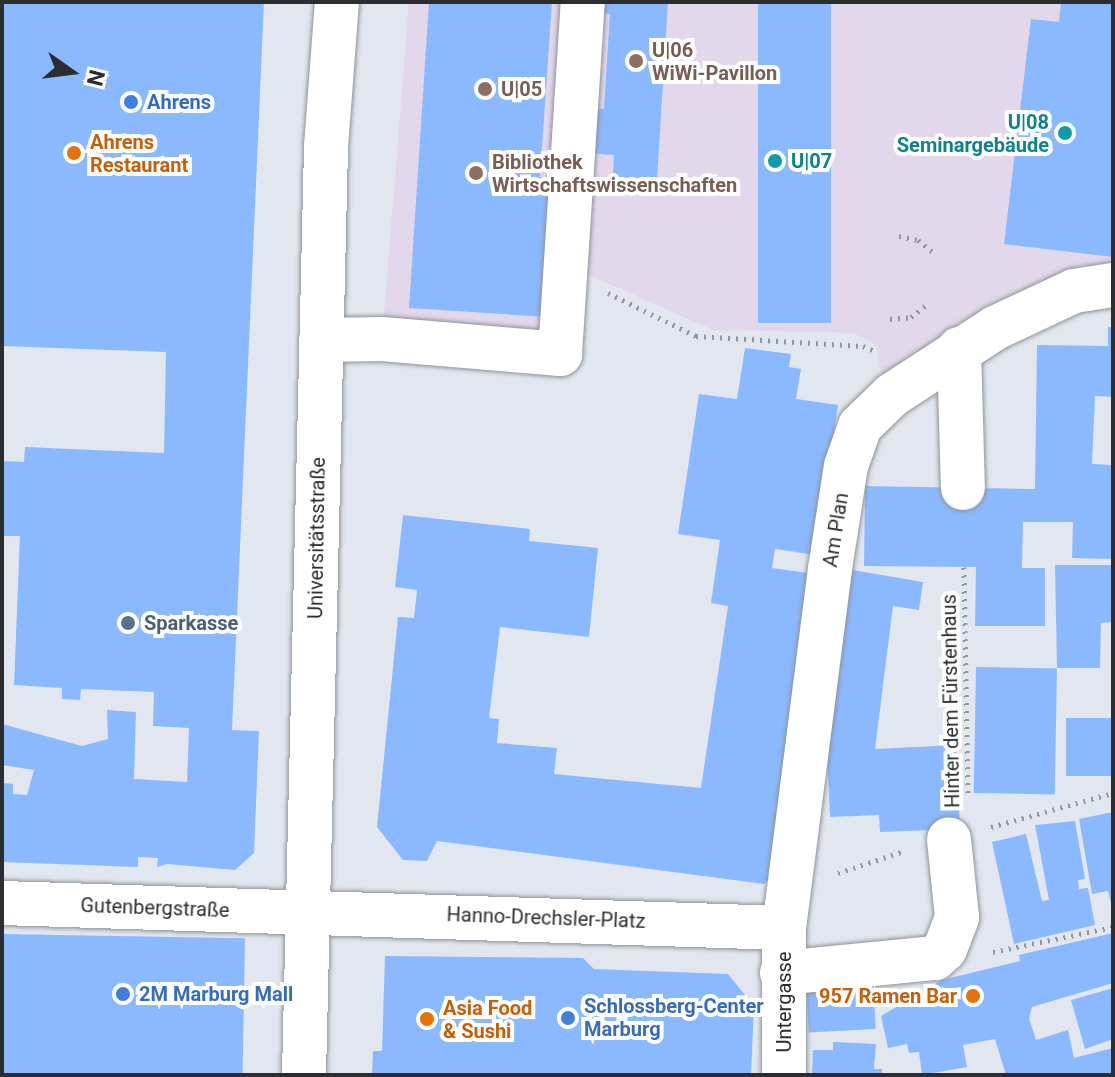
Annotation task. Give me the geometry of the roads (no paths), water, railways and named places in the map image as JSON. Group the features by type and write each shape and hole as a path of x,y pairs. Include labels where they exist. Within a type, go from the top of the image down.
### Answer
{"street":[{"name":"Universitätsstraße","path":"304,1075 326,147 337,2"},
{"path":"321,340 382,339 560,354 583,2"},
{"name":"Am Plan","path":"784,928 848,457 870,412 959,349 1056,298 1113,285"},
{"path":"959,349 963,488"},
{"path":"782,973 935,958 945,949 957,917 954,831"},
{"name":"Gutenbergstraße","path":"2,903 308,911"},
{"name":"Hanno-Drechsler-Platz","path":"308,911 784,928"},
{"name":"Untergasse","path":"784,928 784,1075"}],"place":[{"name":"U|06 WiWi-Pavillon","path":"636,61"},
{"name":"U|05","path":"485,89"},
{"name":"Ahrens","path":"131,102"},
{"name":"U|08 Seminargebäude","path":"1065,133"},
{"name":"Ahrens Restaurant","path":"74,153"},
{"name":"U|07","path":"775,161"},
{"name":"Bibliothek Wirtschaftswissenschaften","path":"476,173"},
{"name":"Sparkasse","path":"128,623"},
{"name":"2M Marburg Mall","path":"123,994"},
{"name":"957 Ramen Bar","path":"973,996"},
{"name":"Schlossberg-Center Marburg","path":"568,1018"},
{"name":"Asia Food & Sushi","path":"427,1019"}]}
